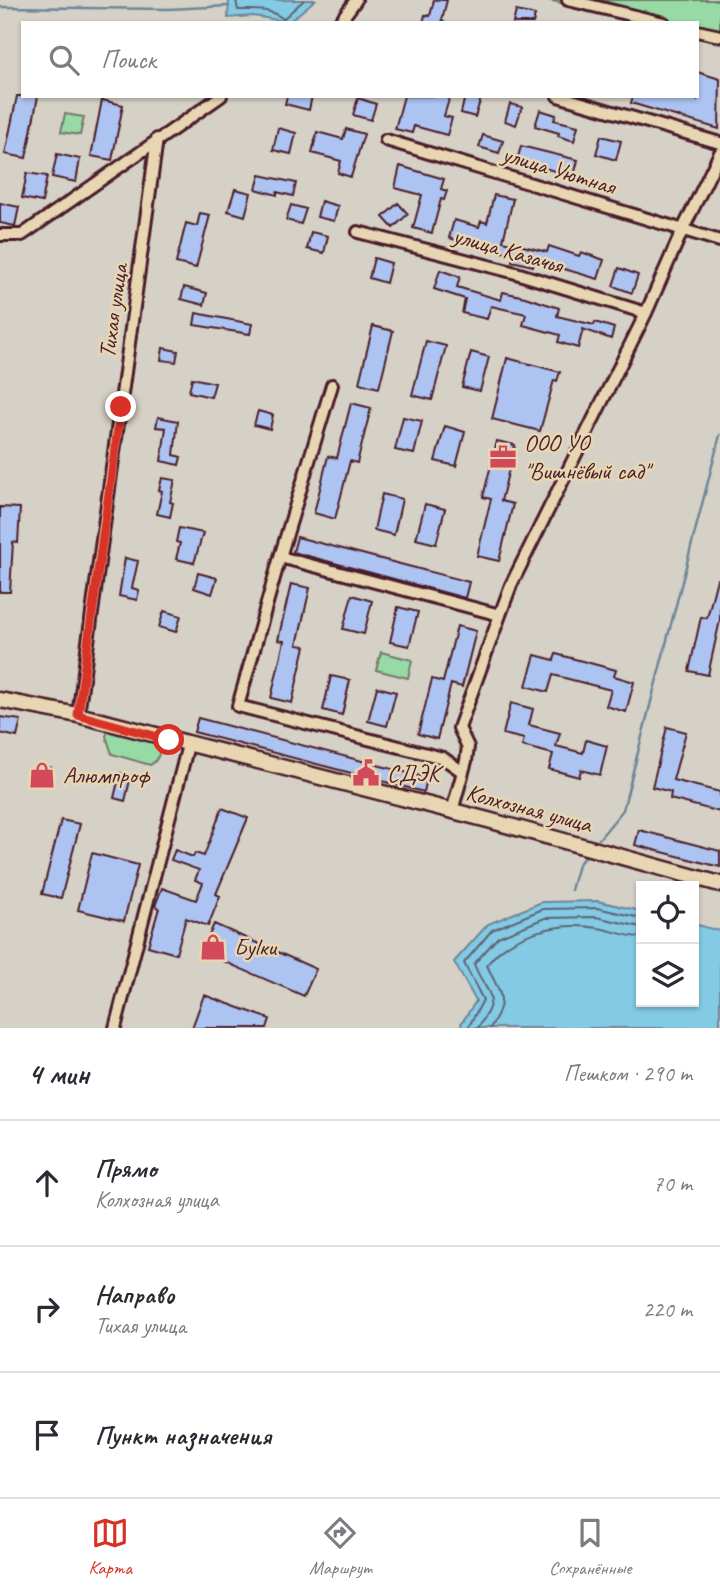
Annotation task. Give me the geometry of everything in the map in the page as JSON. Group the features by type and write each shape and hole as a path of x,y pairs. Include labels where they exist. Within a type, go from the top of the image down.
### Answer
{"street":[{"path":"340,21 356,0"},
{"path":"568,0 656,21"},
{"path":"699,31 720,36"},
{"path":"0,235 22,235 218,98"},
{"path":"565,98 720,143"},
{"name":"Тихая улица","path":"78,715 158,139"},
{"name":"улица Уютная","path":"386,140 720,241"},
{"path":"452,811 468,747 459,728 511,584 646,313 682,229 720,153"},
{"name":"улица Казачья","path":"358,232 516,273 646,313"},
{"path":"332,385 238,706 443,758 463,772"},
{"path":"280,557 500,615"},
{"name":"Колхозная улица","path":"0,700 78,715 452,811 720,884"},
{"path":"115,1028 188,745"}],"green space":[{"path":"548,0 720,0 720,40 699,35 699,21 637,21"},
{"path":"65,114 84,117 80,135 61,132"},
{"path":"381,652 412,660 408,678 376,670"},
{"path":"109,729 159,743 157,759 150,765 112,754 106,736"}],"water":[{"path":"229,0 315,0 290,21 253,16 228,18"},
{"path":"598,901 636,910 636,1007 699,1007 699,925 720,931 720,1028 462,1028 461,1024 476,1001 454,962 488,924 542,902"}],"building":[{"path":"434,0 447,0 443,21 424,21 425,15 430,16"},
{"path":"516,11 535,15 534,21 514,21"},
{"path":"699,73 720,79 719,129 631,103 632,98 697,100"},
{"path":"17,96 38,98 26,158 5,154"},
{"path":"286,98 312,98 309,110 285,104"},
{"path":"358,98 376,104 371,120 353,115"},
{"path":"403,98 449,98 444,116 452,118 447,135 414,126 412,133 395,129"},
{"path":"465,98 481,98 475,117 461,113"},
{"path":"102,100 123,105 112,160 91,156"},
{"path":"510,104 522,107 516,125 505,121"},
{"path":"540,110 556,115 554,120 578,126 574,141 535,126"},
{"path":"278,128 296,133 291,154 273,150"},
{"path":"346,129 364,134 351,177 338,173 341,161 312,153 317,132 343,139"},
{"path":"483,135 503,141 499,153 479,147"},
{"path":"601,136 621,141 616,160 596,154"},
{"path":"521,146 578,160 574,176 517,161"},
{"path":"57,154 80,159 76,182 52,177"},
{"path":"400,166 444,179 441,189 447,191 444,200 441,199 432,233 413,228 422,195 395,188"},
{"path":"27,173 47,176 42,202 22,198"},
{"path":"260,175 296,183 293,196 256,189"},
{"path":"235,189 251,193 245,216 228,211"},
{"path":"494,195 513,199 503,241 547,252 549,246 579,256 581,252 604,260 598,279 534,260 533,266 512,261 514,255 449,238 454,220 479,227 481,221 487,223"},
{"path":"321,201 338,206 334,221 317,217"},
{"path":"0,203 19,207 15,226 0,223"},
{"path":"398,203 408,214 393,228 383,217"},
{"path":"291,205 306,209 301,224 286,220"},
{"path":"200,213 210,215 196,268 176,263 186,223 197,226"},
{"path":"311,232 328,236 324,253 307,249"},
{"path":"374,258 391,263 386,283 369,278"},
{"path":"619,268 638,275 632,293 613,286"},
{"path":"440,270 460,277 457,287 501,300 503,292 525,297 559,308 557,316 614,328 611,339 583,329 578,348 558,342 560,335 523,325 526,314 491,306 487,319 462,313 465,299 434,289"},
{"path":"184,287 207,293 204,305 181,299"},
{"path":"196,313 252,324 250,334 194,325"},
{"path":"373,326 393,331 379,388 359,383"},
{"path":"426,341 446,346 432,400 412,395"},
{"path":"163,348 178,351 176,362 161,360"},
{"path":"471,352 489,357 480,391 462,387"},
{"path":"507,358 560,372 557,381 554,380 540,431 492,419"},
{"path":"192,378 215,383 211,397 189,392"},
{"path":"351,403 371,408 357,463 350,461 335,519 314,513 328,456 337,458"},
{"path":"258,411 273,415 270,429 254,425"},
{"path":"158,417 178,421 174,455 181,457 179,465 161,461 166,428 156,427"},
{"path":"403,417 422,421 414,454 395,450"},
{"path":"445,426 465,432 456,466 435,461"},
{"path":"497,441 515,445 501,501 513,504 499,561 477,556 491,499 483,497"},
{"path":"162,478 175,480 170,517 157,514"},
{"path":"382,494 402,499 394,535 374,530"},
{"path":"425,504 445,509 436,544 416,539"},
{"path":"0,507 20,508 18,543 13,542 10,592 0,592"},
{"path":"179,528 203,533 194,563 176,559 180,543 176,542"},
{"path":"297,537 469,582 465,598 293,552"},
{"path":"125,558 138,561 132,588 139,590 137,600 119,596"},
{"path":"198,573 217,578 212,594 194,588"},
{"path":"717,579 720,580 720,620 708,675 689,671 701,617 707,618"},
{"path":"291,584 310,588 297,645 305,646 292,703 271,698 284,641 278,640"},
{"path":"352,595 372,601 364,634 343,629"},
{"path":"398,607 418,612 409,646 390,642"},
{"path":"164,611 181,616 176,632 159,627"},
{"path":"457,626 476,631 462,687 451,684 437,739 418,734 432,679 443,682"},
{"path":"556,654 616,670 614,676 634,682 626,712 606,706 611,690 553,675 548,692 526,686 535,655 554,660"},
{"path":"331,676 350,680 342,715 323,710"},
{"path":"377,687 396,692 387,726 368,721"},
{"path":"511,703 533,709 529,725 560,733 556,746 583,753 586,740 607,746 600,775 581,770 579,777 549,769 553,754 522,746 524,739 503,734"},
{"path":"0,717 21,720 17,737 0,733"},
{"path":"198,718 427,778 424,792 194,732"},
{"path":"667,727 686,732 673,780 720,792 720,812 670,799 671,792 652,787"},
{"path":"36,764 52,768 49,784 33,780"},
{"path":"120,773 131,776 125,801 114,798"},
{"path":"222,808 248,818 216,894 220,896 208,926 186,918 176,954 148,946 159,908 155,906 162,888 196,900 203,883 195,880 199,870 171,860 175,850 193,857 195,853 204,856"},
{"path":"61,820 80,824 61,898 42,894"},
{"path":"639,830 720,851 720,867 635,845"},
{"path":"92,853 138,865 124,921 78,910"},
{"path":"214,924 316,969 304,996 202,952"},
{"path":"204,995 270,1019 267,1028 192,1028"}],"waterway":[{"path":"0,7 169,9 229,6"},
{"path":"599,839 623,810 720,435"},
{"path":"571,890 578,865 587,853"}],"place":[{"name":"ООО УО \"Вишнёвый сад\"","path":"503,457"},
{"name":"СДЭК","path":"366,773"},
{"name":"Алюмпроф","path":"42,775"},
{"name":"Буlки","path":"213,947"}],"route":[{"path":"121,407 78,715 169,740"}]}
